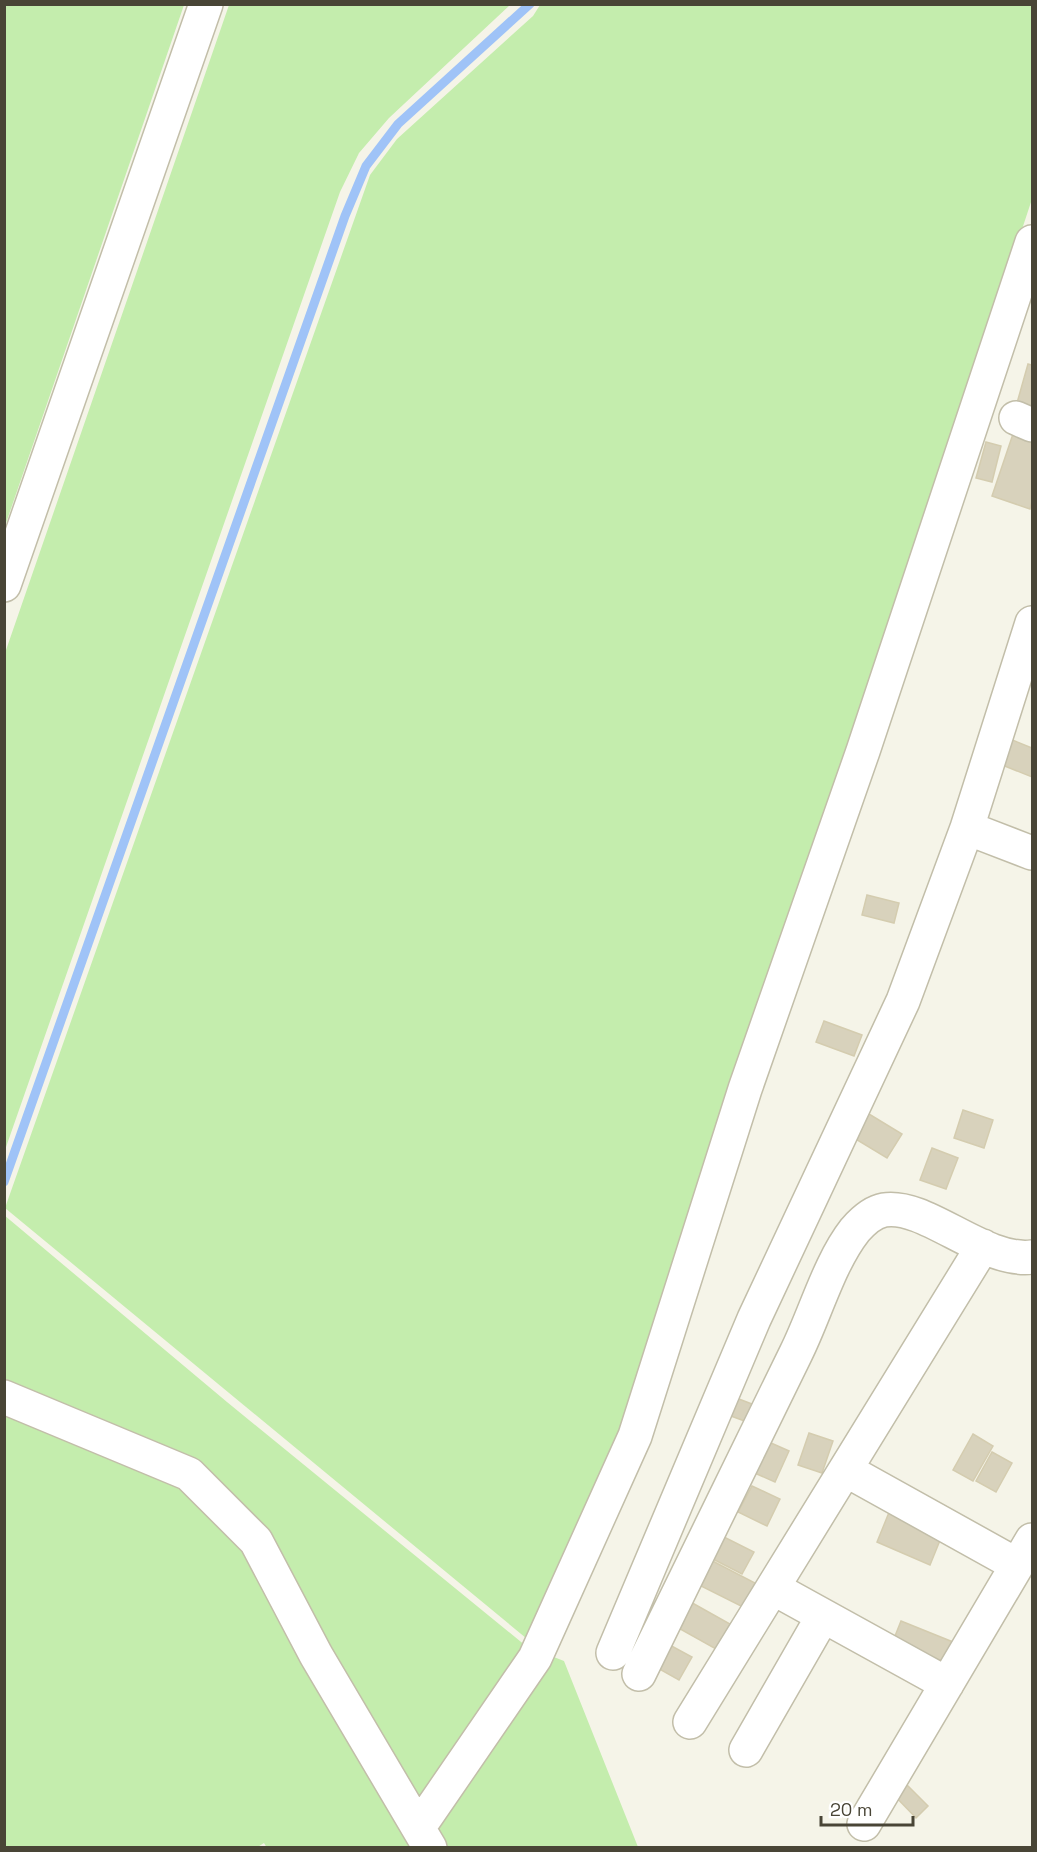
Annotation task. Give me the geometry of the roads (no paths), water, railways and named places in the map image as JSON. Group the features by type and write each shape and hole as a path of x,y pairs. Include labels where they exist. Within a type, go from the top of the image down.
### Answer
{"street":[{"path":"4,585 206,4"},
{"path":"4,1397 189,1474 256,1541 316,1655 425,1837 535,1658 635,1436 745,1089 863,751 1031,251"},
{"path":"613,1653 754,1319 903,1001 967,828 1032,624"},
{"path":"967,828 1032,853"},
{"path":"639,1674 804,1336 841,1253 854,1231 865,1220 882,1211 900,1209 983,1246 1021,1258 1032,1257"},
{"path":"690,1722 983,1246"},
{"path":"846,1470 1028,1547 864,1824"},
{"path":"773,1588 947,1684"},
{"path":"746,1750 823,1616"}],"waterway":[{"path":"4,1182 345,216 366,166 398,124 530,4"}]}
